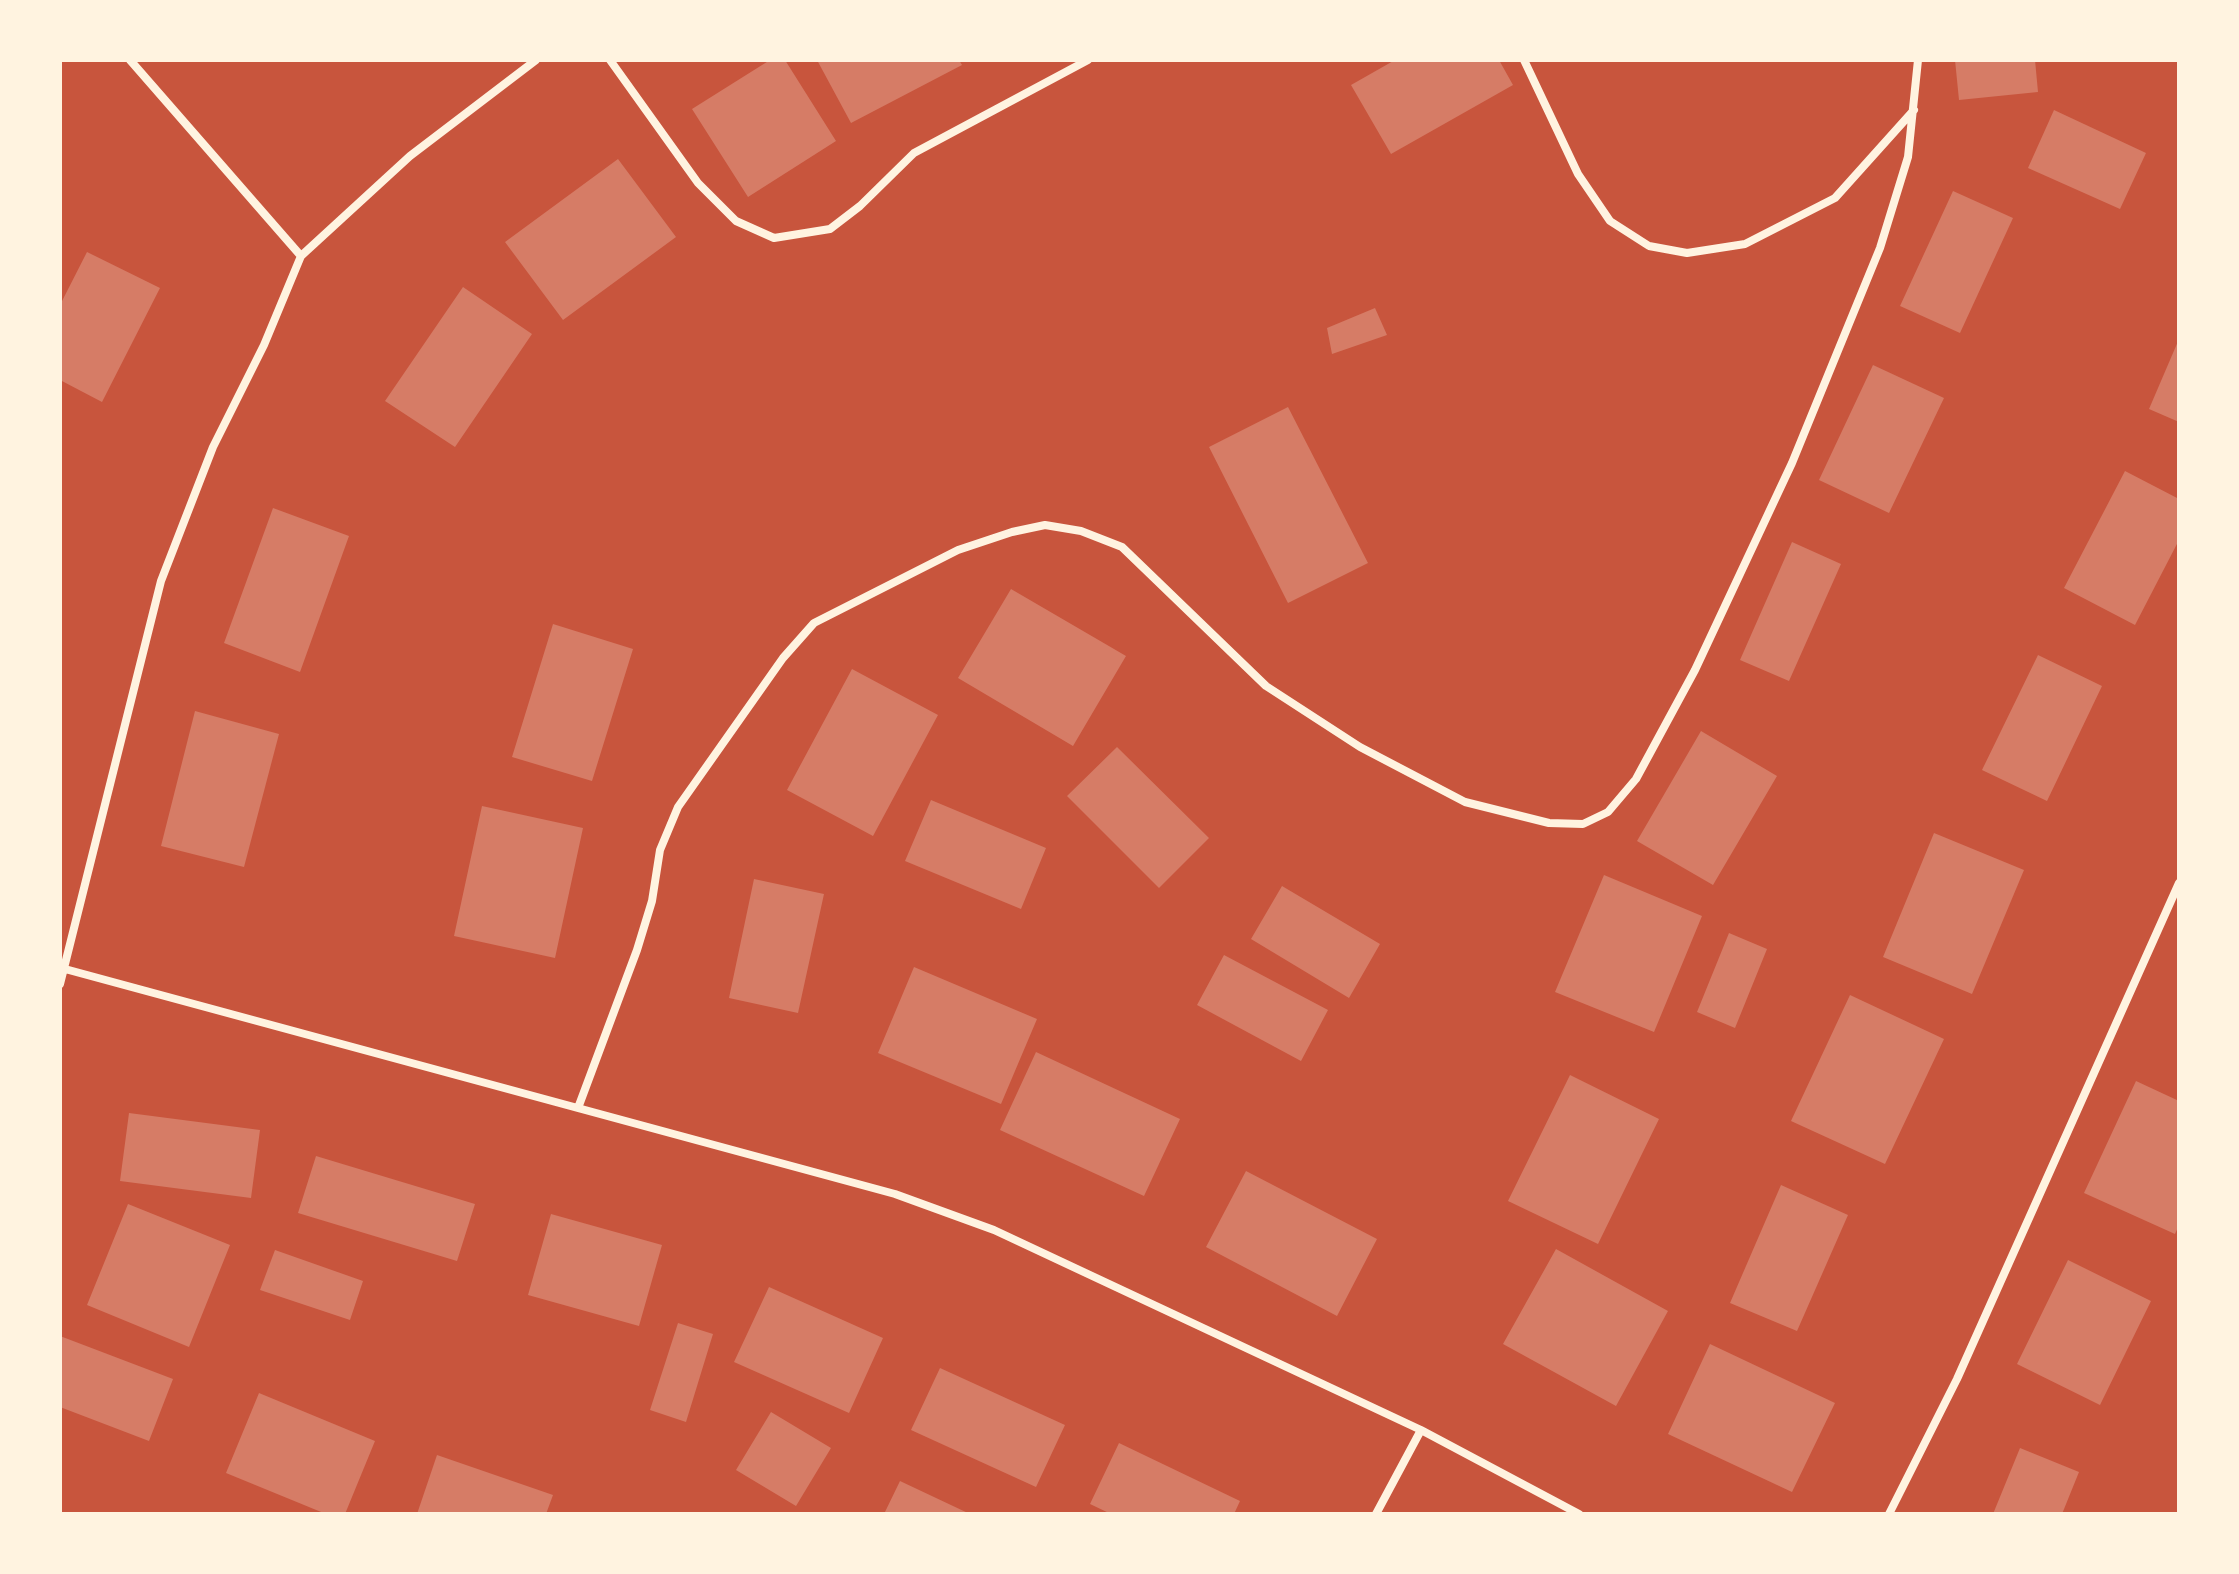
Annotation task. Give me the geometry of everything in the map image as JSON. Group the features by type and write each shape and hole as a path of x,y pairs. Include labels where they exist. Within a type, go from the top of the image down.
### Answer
{"street":[{"path":"130,60 301,256"},
{"path":"60,984 161,581 213,447 264,345 301,256 410,156 536,60"},
{"path":"610,60 698,183 736,221 774,238 830,229 860,206 914,153 1088,60"},
{"path":"1524,60 1578,174 1610,221 1649,246 1687,253 1745,244 1835,198 1914,110"},
{"path":"578,1108 637,950 652,901 660,850 678,807 783,658 814,623 958,550 1012,532 1045,525 1081,531 1122,547 1266,686 1360,747 1465,802 1549,823 1583,824 1608,812 1636,779 1695,670 1792,463 1880,248 1908,157 1918,60"},
{"path":"1889,1514 1957,1379 2179,883"},
{"path":"65,969 895,1194 994,1230 1421,1430 1579,1514"},
{"path":"1376,1514 1421,1430"}],"building":[{"path":"770,60 785,60 836,141 748,197 692,109"},
{"path":"817,60 959,60 962,65 851,123"},
{"path":"1395,60 1499,60 1513,85 1391,154 1351,85"},
{"path":"1955,60 2035,60 2038,92 1959,100"},
{"path":"2054,110 2146,153 2120,209 2028,168"},
{"path":"618,159 676,237 563,320 505,242"},
{"path":"1953,191 2013,218 1960,333 1900,306"},
{"path":"87,252 160,288 102,402 60,380 60,305"},
{"path":"463,287 532,334 455,447 385,401"},
{"path":"1375,308 1387,335 1332,354 1327,328"},
{"path":"2179,339 2179,422 2149,409"},
{"path":"1873,365 1944,398 1889,513 1819,480"},
{"path":"1288,407 1368,563 1288,603 1209,447"},
{"path":"2125,471 2179,499 2179,540 2135,625 2064,588"},
{"path":"273,508 349,536 300,672 224,643"},
{"path":"1792,542 1841,564 1789,681 1740,660"},
{"path":"1011,589 1126,656 1073,746 958,678"},
{"path":"553,624 633,649 592,781 512,757"},
{"path":"2038,655 2102,686 2047,801 1982,770"},
{"path":"852,669 938,715 873,836 787,790"},
{"path":"195,711 279,734 244,867 161,846"},
{"path":"1701,731 1777,776 1713,885 1637,841"},
{"path":"1117,747 1209,838 1159,888 1067,796"},
{"path":"931,800 1046,848 1021,909 905,861"},
{"path":"482,806 583,828 555,958 454,936"},
{"path":"1934,833 2024,870 1972,994 1883,957"},
{"path":"1604,875 1702,916 1654,1032 1555,992"},
{"path":"754,879 824,894 798,1013 729,998"},
{"path":"1282,886 1380,944 1349,998 1251,939"},
{"path":"1729,933 1767,949 1735,1028 1697,1012"},
{"path":"1224,955 1328,1010 1301,1061 1197,1005"},
{"path":"914,967 1037,1019 1001,1104 878,1053"},
{"path":"1850,995 1944,1039 1885,1164 1791,1121"},
{"path":"1036,1052 1180,1119 1144,1196 1000,1130"},
{"path":"1570,1075 1659,1119 1598,1244 1508,1201"},
{"path":"2136,1081 2179,1101 2179,1225 2175,1234 2084,1193"},
{"path":"129,1113 260,1130 251,1198 120,1181"},
{"path":"316,1156 475,1204 457,1261 298,1213"},
{"path":"1246,1171 1377,1239 1337,1316 1206,1247"},
{"path":"1781,1185 1848,1215 1797,1331 1730,1303"},
{"path":"128,1204 230,1245 189,1347 87,1305"},
{"path":"551,1214 662,1245 639,1326 528,1295"},
{"path":"1556,1249 1668,1311 1616,1406 1503,1344"},
{"path":"275,1250 363,1281 350,1320 260,1290"},
{"path":"2068,1260 2151,1301 2100,1405 2017,1364"},
{"path":"769,1287 883,1338 849,1413 734,1362"},
{"path":"678,1323 713,1334 686,1422 650,1410"},
{"path":"60,1336 173,1379 149,1441 60,1407"},
{"path":"1710,1344 1835,1403 1792,1492 1668,1434"},
{"path":"940,1368 1065,1425 1036,1487 911,1430"},
{"path":"259,1393 375,1441 345,1514 326,1514 226,1473"},
{"path":"771,1412 831,1448 796,1506 736,1470"},
{"path":"1119,1443 1240,1501 1234,1514 1111,1514 1090,1504"},
{"path":"2020,1448 2079,1472 2062,1514 1993,1514"},
{"path":"437,1455 553,1495 546,1514 417,1514"},
{"path":"900,1481 970,1514 884,1514"}]}
